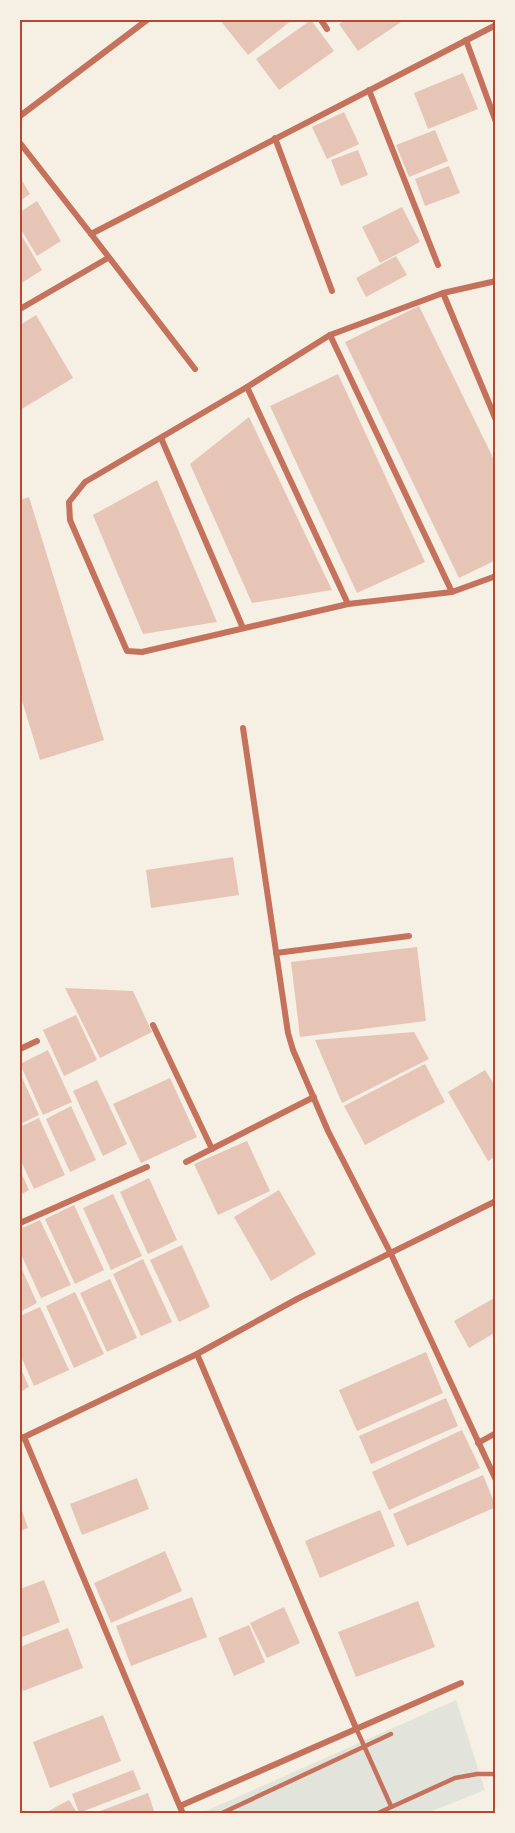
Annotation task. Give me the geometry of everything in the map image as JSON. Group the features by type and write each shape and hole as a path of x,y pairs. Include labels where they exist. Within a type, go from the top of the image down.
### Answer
{"street":[{"path":"20,116 147,20"},
{"path":"321,20 327,29"},
{"path":"91,234 495,25"},
{"path":"466,40 495,122"},
{"path":"369,90 438,265"},
{"path":"276,138 332,291"},
{"path":"20,143 195,369"},
{"path":"20,309 108,258"},
{"path":"495,281 443,293 330,335 247,387 84,482 69,502 70,520 127,651 142,652 348,604 452,592 495,576"},
{"path":"443,293 495,420"},
{"path":"330,335 452,592"},
{"path":"247,387 348,604"},
{"path":"161,438 243,628"},
{"path":"243,728 291,1043 328,1131 391,1254 495,1480"},
{"path":"276,953 409,936"},
{"path":"153,1025 212,1149"},
{"path":"20,1049 37,1041"},
{"path":"186,1162 314,1097"},
{"path":"20,1223 147,1167"},
{"path":"183,1814 22,1438 197,1354 297,1299 495,1201"},
{"path":"197,1354 356,1728"},
{"path":"478,1443 495,1433"},
{"path":"180,1806 460,1683"}],"lane":[{"path":"356,1728 391,1806"},
{"path":"220,1814 391,1734"},
{"path":"376,1814 455,1778 495,1774"}],"shaded area":[{"path":"456,1700 485,1790 427,1813 199,1814"}],"building":[{"path":"220,20 292,20 248,55"},
{"path":"311,20 334,51 279,90 256,59"},
{"path":"346,20 404,20 358,51 339,24"},
{"path":"463,73 478,109 428,129 414,93"},
{"path":"344,112 359,144 327,159 312,127"},
{"path":"435,130 448,161 409,177 396,145"},
{"path":"358,150 368,175 341,186 331,160"},
{"path":"449,166 460,193 425,206 415,179"},
{"path":"20,177 30,194 20,201"},
{"path":"37,201 61,241 37,256 20,228 20,212"},
{"path":"402,207 420,242 380,263 362,227"},
{"path":"20,233 42,270 20,284"},
{"path":"396,256 407,275 366,297 356,278"},
{"path":"419,306 496,464 496,560 459,578 345,342"},
{"path":"36,315 73,378 20,410 20,325"},
{"path":"338,374 425,562 357,593 270,406"},
{"path":"249,417 332,590 252,603 190,464"},
{"path":"157,480 217,622 143,634 93,515"},
{"path":"29,497 104,740 40,760 20,694 20,500"},
{"path":"233,857 239,895 151,908 146,870"},
{"path":"417,947 426,1021 300,1037 291,962"},
{"path":"65,988 133,991 152,1032 100,1058"},
{"path":"76,1015 97,1060 64,1076 43,1030"},
{"path":"414,1032 429,1059 342,1103 315,1040"},
{"path":"48,1050 72,1102 43,1115 20,1064"},
{"path":"425,1064 445,1102 365,1145 344,1106"},
{"path":"485,1070 496,1087 496,1156 488,1161 448,1092"},
{"path":"20,1073 39,1115 20,1124"},
{"path":"170,1078 197,1137 141,1163 113,1104"},
{"path":"97,1080 127,1144 103,1156 73,1091"},
{"path":"71,1106 96,1160 70,1172 46,1119"},
{"path":"39,1118 65,1175 34,1189 20,1159 20,1127"},
{"path":"247,1141 270,1191 218,1215 194,1164"},
{"path":"20,1170 29,1190 20,1195"},
{"path":"149,1178 177,1240 148,1254 120,1192"},
{"path":"279,1190 316,1254 271,1281 234,1217"},
{"path":"113,1194 142,1256 111,1270 83,1208"},
{"path":"74,1205 104,1270 75,1284 45,1219"},
{"path":"40,1220 71,1285 41,1298 20,1252 20,1229"},
{"path":"182,1245 210,1307 179,1322 150,1260"},
{"path":"143,1259 172,1322 141,1336 113,1274"},
{"path":"20,1265 37,1303 20,1312"},
{"path":"110,1279 137,1338 107,1352 80,1293"},
{"path":"75,1292 104,1354 74,1368 46,1306"},
{"path":"496,1297 496,1332 469,1348 454,1321"},
{"path":"40,1307 69,1370 34,1386 20,1354 20,1316"},
{"path":"426,1352 443,1393 357,1431 339,1390"},
{"path":"20,1367 29,1387 20,1392"},
{"path":"446,1398 458,1426 371,1464 359,1436"},
{"path":"462,1430 480,1468 389,1510 372,1472"},
{"path":"483,1475 496,1507 407,1546 393,1514"},
{"path":"137,1478 149,1509 82,1535 70,1504"},
{"path":"20,1505 28,1528 20,1531"},
{"path":"380,1510 395,1546 320,1578 305,1541"},
{"path":"165,1551 182,1591 111,1623 94,1583"},
{"path":"44,1580 60,1622 20,1638 20,1589"},
{"path":"192,1597 207,1637 131,1666 116,1626"},
{"path":"418,1601 435,1647 356,1677 338,1632"},
{"path":"284,1607 300,1643 267,1658 250,1623"},
{"path":"249,1625 265,1662 234,1676 218,1638"},
{"path":"68,1628 83,1668 23,1691 20,1681 20,1647"},
{"path":"103,1715 121,1761 50,1788 33,1742"},
{"path":"133,1770 141,1789 79,1813 72,1794"},
{"path":"148,1793 155,1814 95,1814 95,1813"},
{"path":"69,1800 78,1814 43,1814"}]}
